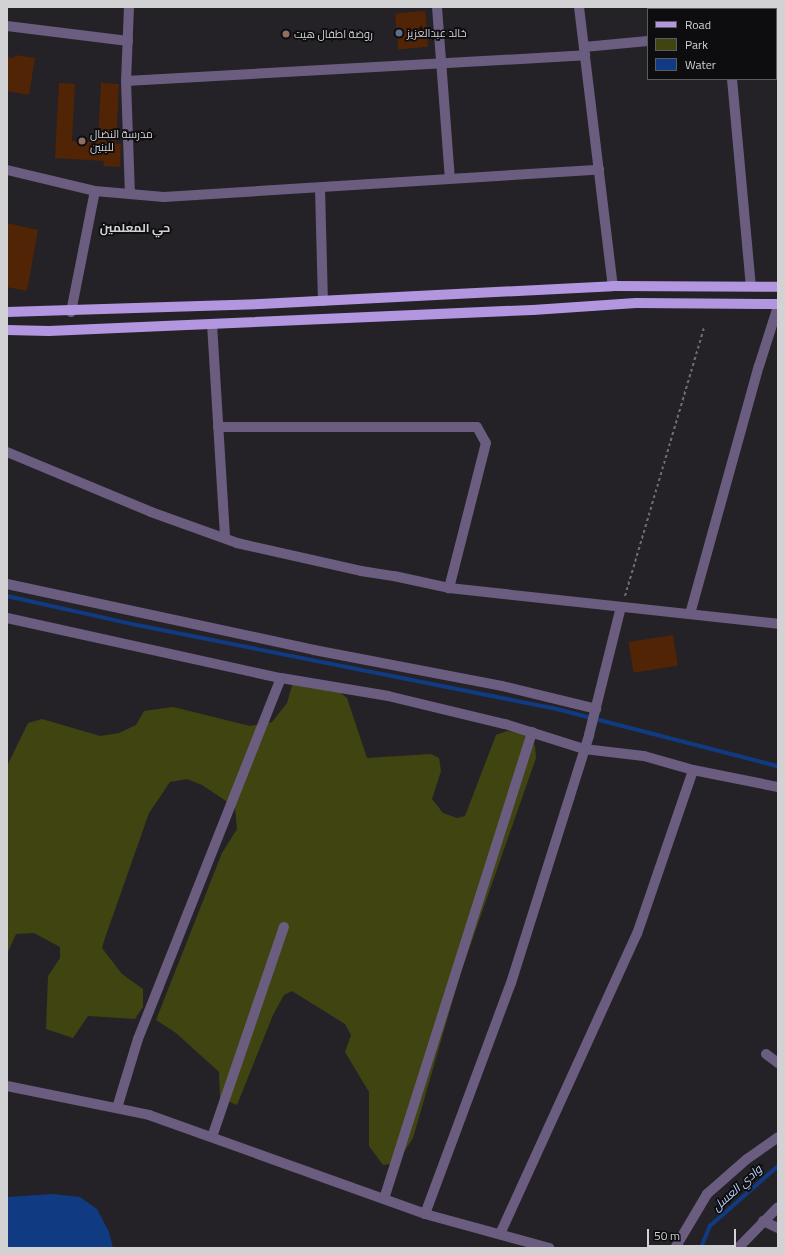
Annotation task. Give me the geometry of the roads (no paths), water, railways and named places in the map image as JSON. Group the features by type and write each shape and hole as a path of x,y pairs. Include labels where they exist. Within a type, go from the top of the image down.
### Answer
{"main road":[{"path":"7,312 71,312 613,286 778,287"},
{"path":"7,330 49,331 533,310 636,303 778,305"}],"street":[{"path":"129,7 126,82 130,194"},
{"path":"437,7 450,179"},
{"path":"579,7 613,286"},
{"path":"7,26 128,41"},
{"path":"126,82 440,62 584,51 647,41"},
{"path":"732,80 751,286"},
{"path":"7,170 95,191 164,197 599,170"},
{"path":"320,188 323,301"},
{"path":"71,312 95,191"},
{"path":"690,614 759,366 778,305"},
{"path":"212,324 225,538"},
{"path":"218,427 477,427 486,443 449,588"},
{"path":"7,452 151,512 225,538 361,571 394,576 449,588 778,624"},
{"path":"7,584 314,650 502,686 595,712"},
{"path":"425,1214 511,984 589,735 621,607"},
{"path":"7,618 281,678 388,696 532,732 584,749 644,756 693,770 778,787"},
{"path":"117,1108 138,1040 281,678"},
{"path":"384,1199 532,732"},
{"path":"500,1234 637,934 693,770"},
{"path":"212,1137 284,927"},
{"path":"766,1054 778,1064"},
{"path":"7,1086 149,1115 425,1214 549,1248"},
{"path":"675,1248 707,1194 747,1160 778,1137"},
{"path":"738,1248 778,1207"},
{"path":"763,1221 778,1228"}],"water":[{"path":"52,1194 80,1197 97,1209 109,1232 113,1248 7,1248 7,1197"}],"waterway":[{"path":"7,596 137,625 557,709 778,766"},
{"name":"وادي العسل","path":"701,1248 710,1226 778,1166"}],"place":[{"name":"خالد عبدالعزيز","path":"399,33"},
{"name":"روضة اطفال هيت","path":"286,34"},
{"name":"مدرسة النضال للبنين","path":"82,141"}],"district":[{"name":"حي المعلمين","path":"135,228"}]}
